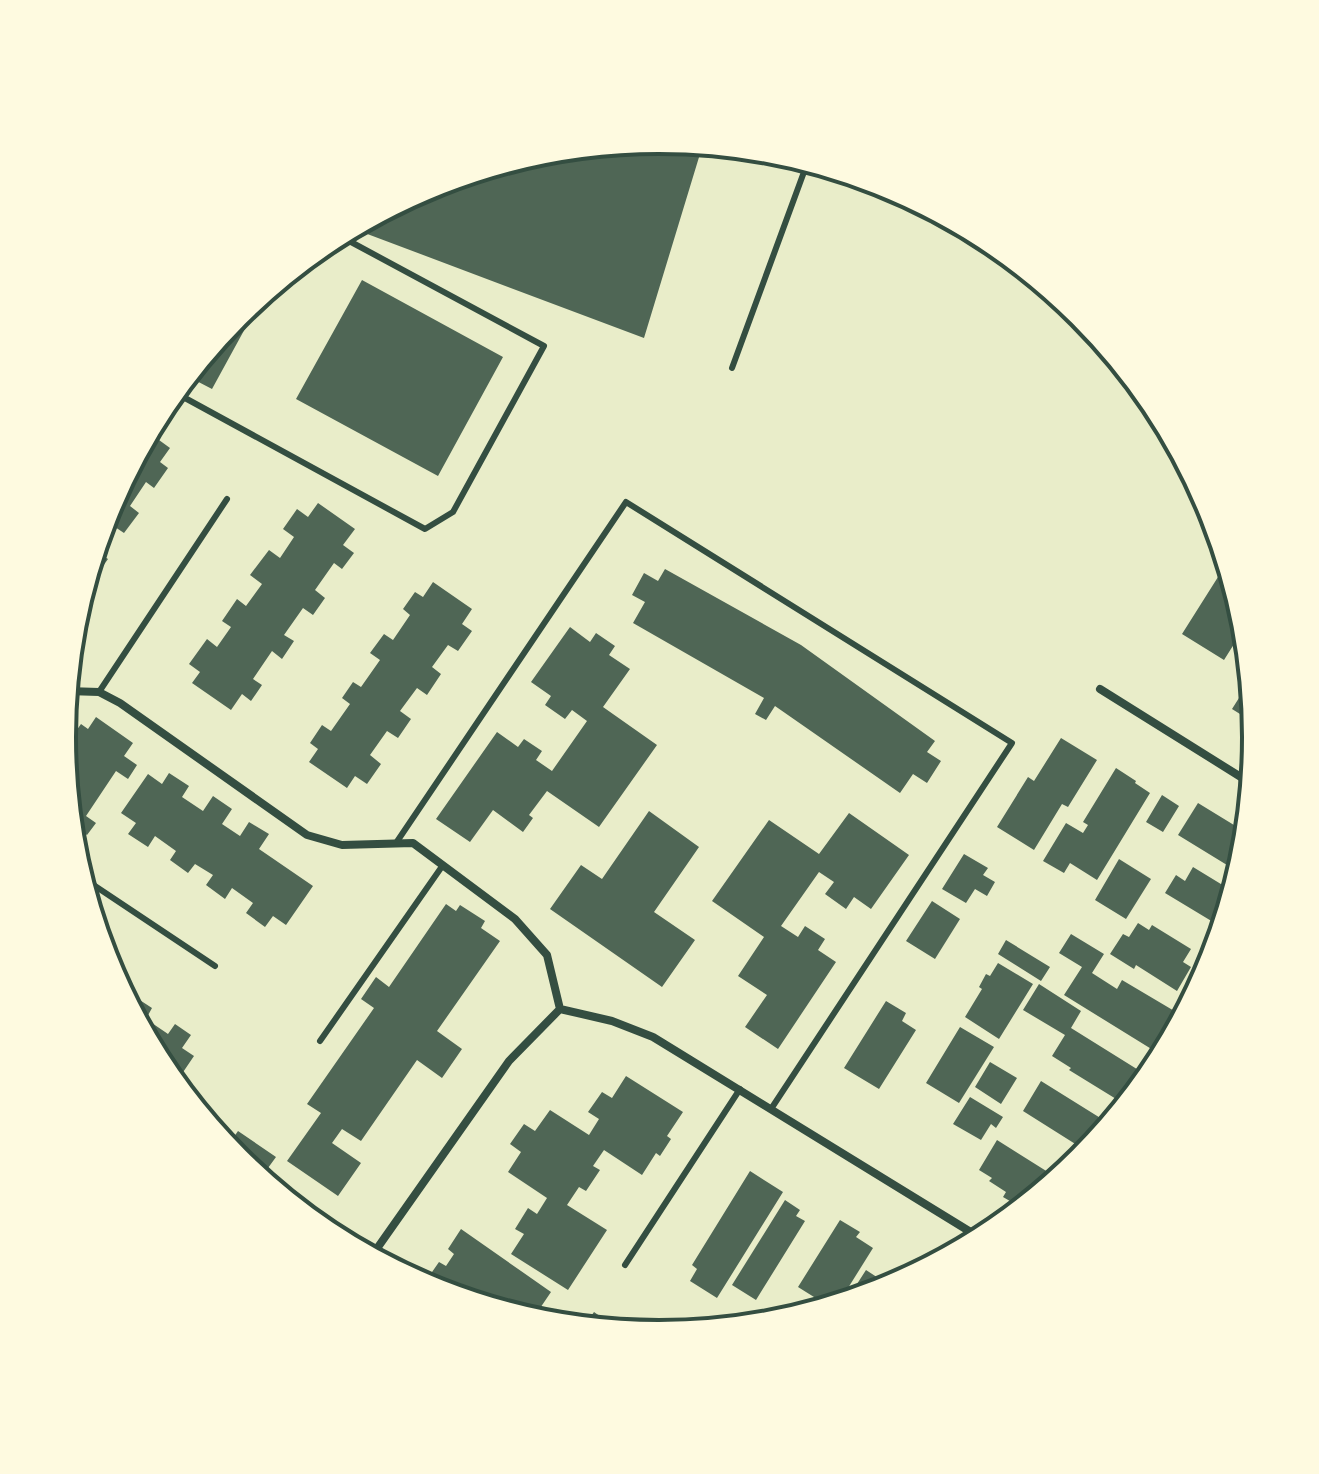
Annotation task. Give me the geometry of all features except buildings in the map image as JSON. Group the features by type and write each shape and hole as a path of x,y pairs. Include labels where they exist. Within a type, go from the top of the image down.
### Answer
{"street":[{"path":"1100,689 1242,778"},
{"path":"78,691 99,692 120,703 307,835 342,845 413,843 515,919 547,955 560,1009"},
{"path":"560,1009 612,1021 653,1037 969,1231"},
{"path":"378,1247 509,1061 560,1009"}],"lane":[{"path":"732,368 804,172"},
{"path":"185,398 425,529 453,512 544,346 351,242"},
{"path":"99,692 227,499"},
{"path":"396,843 626,502 1012,743 771,1109"},
{"path":"320,1041 443,865"},
{"path":"96,886 215,966"},
{"path":"625,1265 740,1089"}]}
